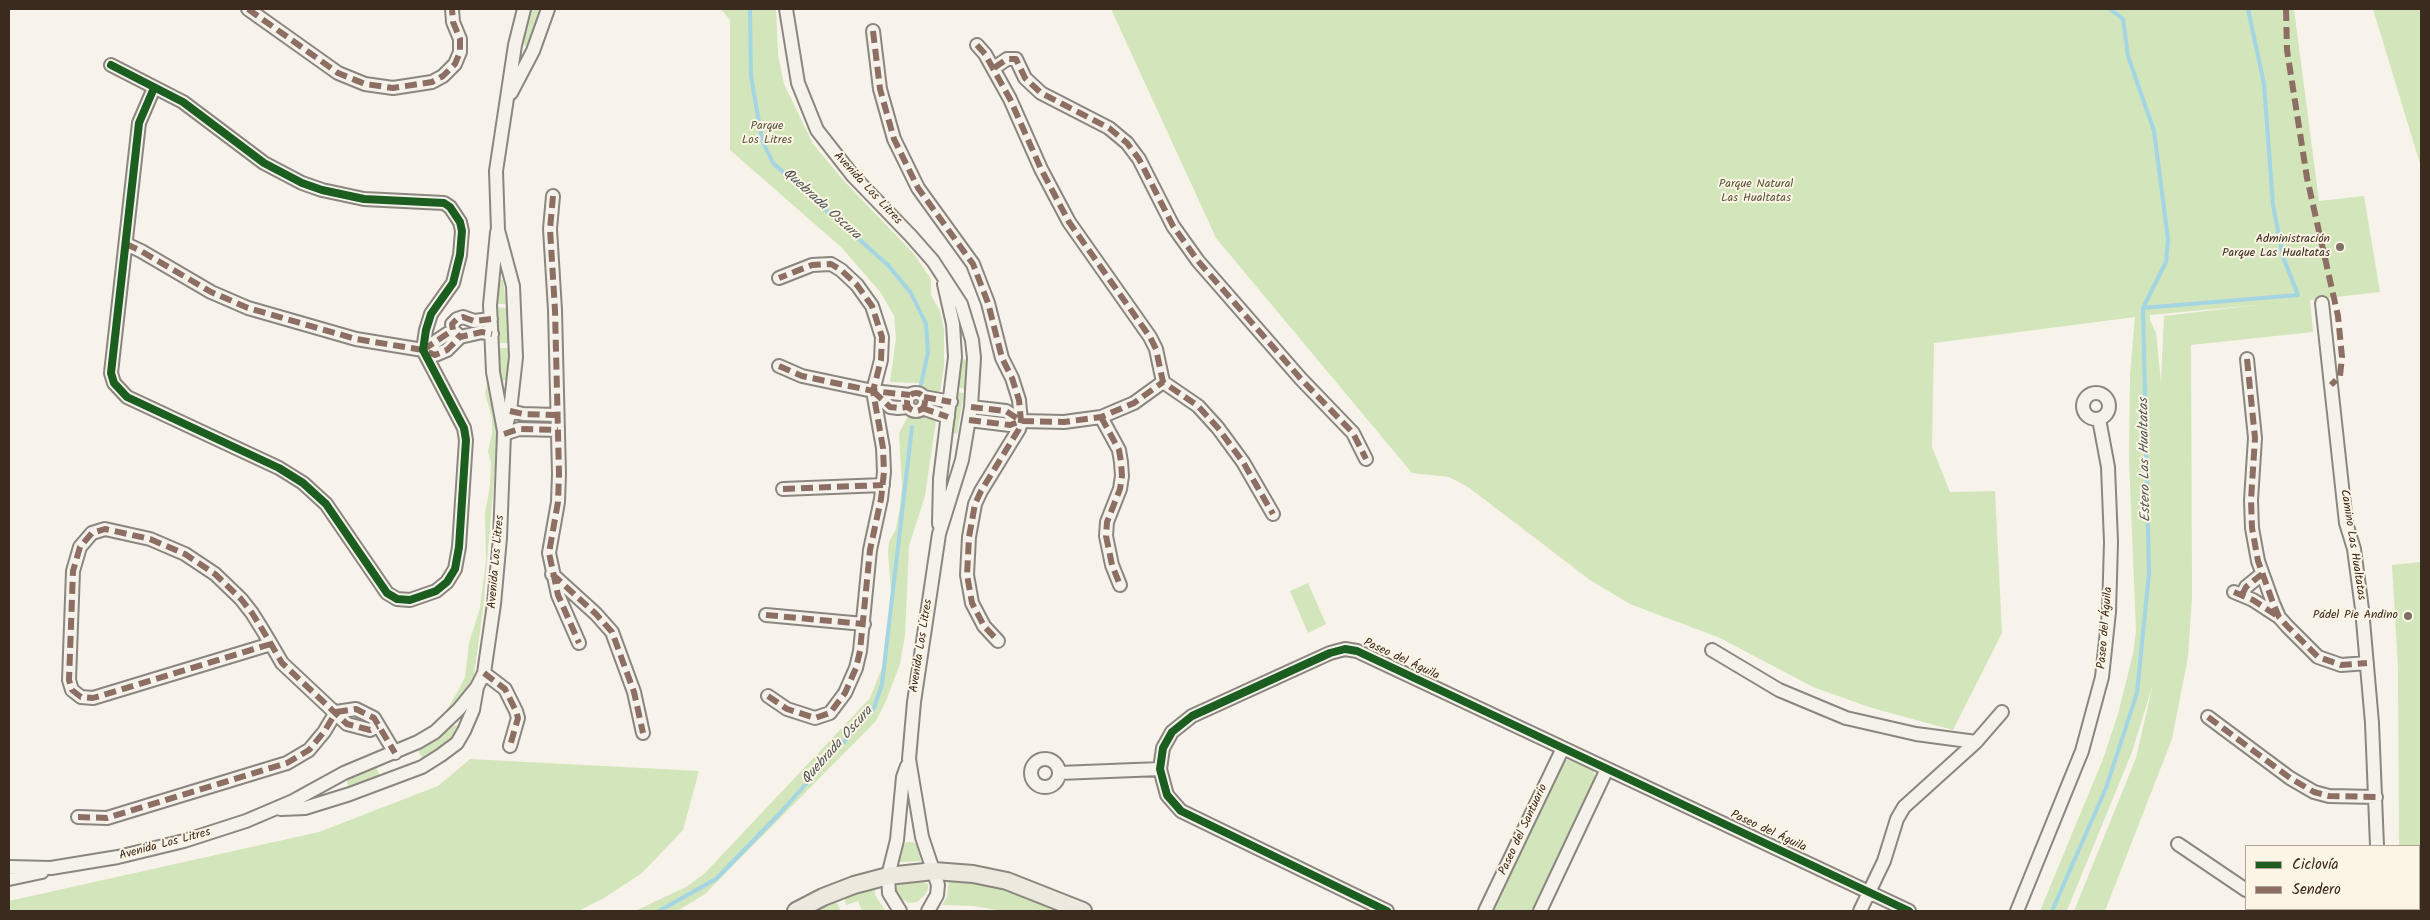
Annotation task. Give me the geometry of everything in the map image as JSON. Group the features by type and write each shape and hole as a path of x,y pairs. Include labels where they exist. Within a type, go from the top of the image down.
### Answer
{"main road":[{"path":"796,911 838,890 888,876 934,871 974,874 1007,881 1083,911"}],"street":[{"path":"248,9 338,73 365,84 393,88 432,82 443,76 455,64 460,52 460,39 453,22 452,9"},
{"name":"Avenida Los Litres","path":"504,434 495,384 491,319 492,277 498,230 496,171 515,45 524,9"},
{"name":"Avenida Los Litres","path":"506,105 533,51 548,9"},
{"name":"Avenida Los Litres","path":"786,9 798,83 817,130 842,164 925,250 942,274 965,314 972,340 974,358 970,414 962,460 939,534 914,702 909,759 903,777 897,840 888,876 889,893 900,911"},
{"path":"873,31 879,82 894,139 918,188 960,244 975,270 988,302 1002,358 1016,386 1021,421 1016,437 981,491 975,504 969,537 967,575 972,603 984,626 998,641"},
{"path":"977,44 994,68 1026,131 1041,169 1069,222 1150,337 1156,349 1163,382 1198,406 1207,415 1243,462 1274,514"},
{"path":"515,45 523,51 533,51"},
{"path":"994,68 1007,59 1016,59 1026,81 1041,93 1109,128 1127,143 1139,159 1173,226 1198,261 1301,379 1348,427 1358,441 1366,459"},
{"path":"111,65 140,78 154,88 183,102 264,163 302,182 322,190 364,200 444,203 450,207 460,222 462,232 460,255 453,282 431,314 423,350 464,428 466,440 460,547 455,569 447,582 423,597 410,600 397,599 387,593 331,511 304,483 279,468 127,397 117,388 111,373 139,123 154,88"},
{"path":"553,196 550,229 556,310 558,502 549,553 558,595 579,643"},
{"name":"Avenida Los Litres","path":"9,879 32,875 51,868 160,848 215,832 276,809 344,773 395,752 435,732 459,709 477,687 484,673 499,548 504,434 514,385 516,337 511,275 498,230"},
{"path":"126,244 142,251 211,292 248,308 356,339 423,350 435,355 447,350 457,334"},
{"path":"768,696 787,709 810,718 820,718 830,713 845,693 856,668 864,624 870,550 883,485 883,448 873,391 881,360 882,337 872,306 857,285 841,270 824,263 812,265 779,278"},
{"path":"492,277 498,273 511,275"},
{"name":"Avenida Los Litres","path":"939,534 938,500 955,357 953,324 942,274"},
{"name":"Camino Las Hualtatas","path":"2322,303 2346,522 2354,549 2367,663 2376,797 2377,845"},
{"path":"457,334 452,324 457,319 463,317 474,321 491,319"},
{"path":"457,334 482,332 492,334"},
{"path":"955,357 964,354 974,358"},
{"path":"2247,359 2255,438 2251,500 2252,528 2262,574 2279,616 2300,641 2318,657 2341,665 2367,663"},
{"path":"779,366 802,376 873,391 909,401 919,393 923,403 948,417"},
{"path":"970,414 1006,411 1021,421 1064,422 1101,417 1134,403 1163,382"},
{"path":"495,384 506,387 514,385"},
{"path":"923,403 951,402"},
{"path":"510,411 523,414 556,415"},
{"path":"1101,417 1119,450 1122,476 1120,489 1108,522 1106,536 1112,564 1120,585"},
{"name":"Paseo del Águila","path":"2017,911 2082,751 2102,677 2109,612 2111,542 2108,467 2099,419"},
{"path":"504,434 519,429 558,430"},
{"path":"943,453 952,460 962,460"},
{"path":"782,488 883,485"},
{"path":"271,644 93,698 81,697 72,690 69,680 73,571 80,547 92,533 105,529 150,540 185,554 215,574 241,599 271,644 282,663 352,726 370,730 378,726 395,752"},
{"path":"552,574 596,614 612,632 630,676 643,733"},
{"path":"2262,574 2238,593 2279,616"},
{"path":"766,614 864,624"},
{"name":"Paseo del Águila","path":"1387,911 1190,817 1177,808 1167,795 1160,769 1167,740 1184,721 1330,653 1345,650 1362,653 1909,911"},
{"path":"1712,650 1779,690 1846,718 1916,734 1976,742"},
{"path":"484,673 505,689 516,711 518,718 510,746"},
{"name":"Avenida Los Litres","path":"276,809 305,808 350,794 422,767 457,743 473,710 477,687"},
{"path":"78,817 107,818 287,763 309,750 324,732 336,712"},
{"path":"1860,911 1890,846 1897,819 1904,807 1976,742 2002,712"},
{"path":"2208,717 2290,778 2314,792 2329,796 2376,797"},
{"path":"448,718 456,719 462,723 464,731"},
{"name":"Paseo del Santuario","path":"1485,911 1563,748"},
{"name":"Avenida Los Litres","path":"909,759 922,838 938,879 938,890 928,911"},
{"path":"1059,773 1160,769"},
{"path":"1540,911 1608,769"},
{"path":"344,773 340,782 341,788 350,794"},
{"path":"897,840 909,836 922,838"},
{"path":"2178,844 2245,889"},
{"name":"Avenida Los Litres","path":"9,867 51,868"}],"green space":[{"path":"531,9 542,11 526,47 522,43 522,38"},
{"name":"Parque Los Litres","path":"721,9 776,9 778,55 784,84 813,144 845,182 914,254 931,279 931,295 940,311 944,329 944,365 925,496 909,546 905,635 900,664 876,721 705,894 677,911 635,911 686,887 705,873 870,698 883,666 892,604 888,553 889,542 896,529 902,486 899,433 911,411 920,383 890,382 896,338 894,316 881,293 842,248 730,150 730,20"},
{"name":"Parque Natural Las Hualtatas","path":"1111,9 2294,9 2319,201 2364,196 2380,292 2310,300 2313,332 2191,345 2192,597 2188,657 2172,739 2105,911 2074,911 2136,758 2153,684 2132,752 2068,908 2066,911 2040,911 2103,759 2118,714 2133,654 2136,631 2129,460 2130,374 2135,317 1934,343 1932,447 1950,492 1995,491 2002,633 1953,730 1872,708 1813,687 1720,638 1630,604 1590,580 1468,487 1449,477 1412,473 1216,238","holes":["2257,305 2164,316 2161,382 2156,333 2150,320 2150,315"]},
{"path":"2373,9 2421,9 2421,167"},
{"path":"497,278 503,280 506,304 495,304"},
{"path":"495,307 507,308 508,343 497,343"},
{"path":"497,348 508,348 507,378 502,382 499,381"},
{"path":"965,359 965,389 956,387 960,360"},
{"path":"489,376 497,423 496,455 483,610 474,675 467,691 446,716 413,741 411,737 426,729 445,713 458,691 465,677 469,643 480,608 486,560 485,514 490,486 491,463 488,451 492,434 492,418 485,393"},
{"path":"956,392 964,393 957,434 949,432"},
{"path":"2421,562 2421,911 2399,911 2420,910 2420,845 2399,845 2398,668 2392,565"},
{"path":"1308,583 1326,624 1308,633 1290,591"},
{"path":"457,725 457,732 452,739 424,760 418,751 449,728"},
{"path":"470,759 699,771 683,830 642,873 604,898 578,911 9,911 9,901 319,832 438,786"},
{"path":"1571,759 1594,771 1595,779 1534,911 1491,911 1562,761"},
{"path":"376,767 380,777 350,788 348,786 347,781 353,775"},
{"path":"907,842 916,844 921,861 899,862 903,845"},
{"path":"949,879 1015,891 1064,911 1003,911 973,906 942,905 947,897"},
{"path":"922,882 928,884 928,889 925,895 917,902 909,903 902,899 895,889 898,885"},
{"path":"875,886 875,895 885,910 862,911 858,901 846,905 844,896"},
{"path":"835,899 841,911 811,911"}],"waterway":[{"name":"Quebrada Oscura","path":"750,9 751,76 762,140 773,163 888,265 911,293 926,324 928,353 921,384"},
{"name":"Estero Las Hualtatas","path":"2052,911 2106,788 2137,693 2149,573 2143,308 2166,262 2168,239 2154,131 2128,56 2123,19 2110,9"},
{"path":"2143,308 2298,295 2283,257 2273,205 2264,84 2248,9"},
{"name":"Quebrada Oscura","path":"659,911 716,879 781,812 874,708 882,684 912,427"}],"marked path":[{"path":"248,9 338,73 365,84 393,88 432,82 443,76 455,64 460,52 460,39 453,22 452,9"},
{"path":"2286,9 2287,50 2307,178 2338,316 2342,357 2340,376 2331,385"},
{"path":"873,31 880,89 894,139 918,188 973,264 988,303 1002,358 1012,378 1019,400 1021,421 1019,429 981,491 975,504 969,537 967,575 972,603 984,626 998,641"},
{"path":"977,45 985,54 1010,99 1041,169 1069,222 1150,337 1156,349 1163,382 1198,406 1218,428 1243,462 1273,514"},
{"path":"994,68 1007,59 1016,59 1025,78 1041,93 1109,128 1127,143 1139,159 1173,226 1198,261 1301,379 1353,433 1366,459"},
{"path":"553,196 550,229 555,310 559,474 558,502 549,553 558,595 579,643"},
{"path":"126,244 211,292 248,308 356,339 423,350 435,355 447,350 460,337"},
{"path":"768,696 787,709 815,718 830,713 845,693 856,668 860,651 870,550 881,499 884,472 883,448 873,391 881,360 882,337 872,306 857,285 841,270 831,264 812,265 779,278"},
{"path":"491,319 474,321 463,317 457,319 452,324 453,330 460,337 482,332 492,334"},
{"path":"423,350 453,330"},
{"path":"2247,359 2255,438 2251,500 2252,528 2258,561 2273,603 2279,617 2318,657 2341,665 2367,663"},
{"path":"779,366 802,376 873,391 910,395"},
{"path":"969,420 1010,425 1021,421 1064,422 1101,417 1134,403 1163,382"},
{"path":"873,391 890,407 908,407"},
{"path":"916,393 922,396 925,402 922,408 916,411 910,408 907,402 910,396 916,393"},
{"path":"924,397 951,402"},
{"path":"971,407 1006,411 1021,421"},
{"path":"922,408 948,417"},
{"path":"510,411 523,414 556,415"},
{"path":"1101,417 1119,450 1121,462 1122,476 1120,489 1107,522 1106,536 1112,565 1120,585"},
{"path":"504,434 519,429 558,430"},
{"path":"783,489 883,485"},
{"path":"271,644 93,698 81,697 72,690 69,680 73,571 80,547 92,533 105,529 150,539 185,554 215,574 241,599 252,613 262,629 271,644 282,663 347,724 370,730 378,726"},
{"path":"552,574 596,614 612,632 634,692 643,733"},
{"path":"2242,595 2246,587 2262,574"},
{"path":"2234,592 2253,600 2279,617"},
{"path":"766,615 864,624"},
{"path":"484,673 505,689 516,711 518,718 510,746"},
{"path":"336,712 356,709 374,718 395,753"},
{"path":"78,817 107,818 287,763 309,750 324,732 336,712"},
{"path":"2208,717 2290,778 2314,792 2329,796 2376,797"}],"cycle path":[{"path":"111,65 183,102 264,163 302,183 322,190 364,199 444,203 450,207 460,222 462,231 460,255 453,283 431,314 423,350 464,428 466,440 459,547 455,569 447,582 436,591 410,600 397,599 387,593 326,504 303,483 279,468 127,397 114,383 111,373 139,123 154,88"},
{"path":"1387,911 1181,811 1167,795 1160,769 1163,748 1172,732 1192,716 1330,653 1345,649 1357,651 1909,911"}],"place":[{"name":"Administración Parque Las Hualtatas","path":"2340,247"},
{"name":"Pádel Pie Andino","path":"2408,616"}]}
